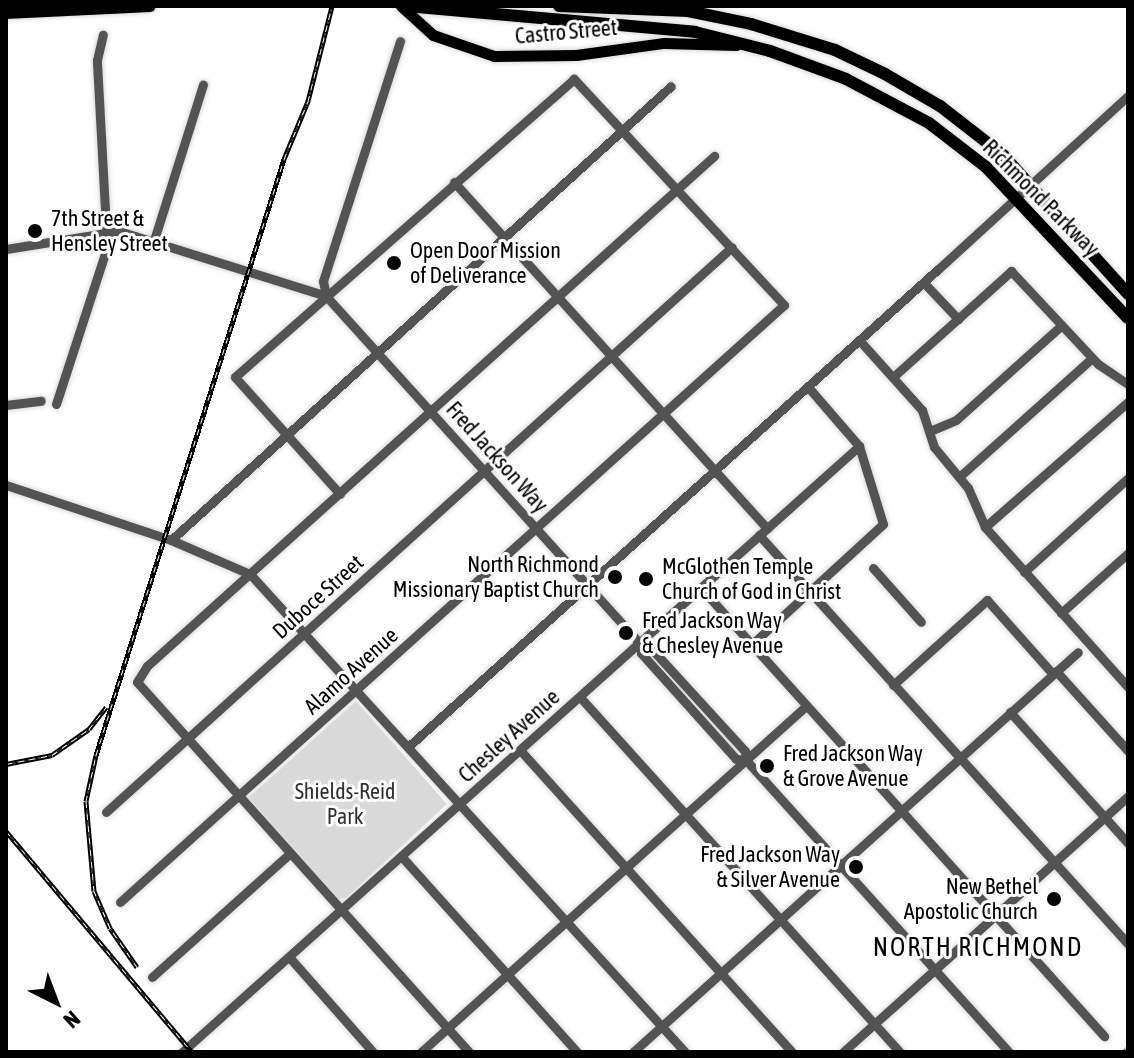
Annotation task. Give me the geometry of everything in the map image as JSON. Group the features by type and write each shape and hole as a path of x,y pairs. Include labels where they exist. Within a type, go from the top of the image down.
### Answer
{"highway":[{"path":"6,13 150,6"},
{"name":"Richmond Parkway","path":"403,6 695,32 813,65 908,110 955,142 1018,198 1128,318"},
{"name":"Richmond Parkway","path":"559,6 688,11 783,32 885,74 965,124 1031,186 1128,294"}],"main road":[{"name":"Castro Street","path":"403,6 433,35 494,56 576,55 664,43 749,46"},
{"path":"660,6 688,11"}],"street":[{"path":"56,404 107,247 97,60 103,35"},
{"path":"326,296 323,281 400,41"},
{"path":"340,494 235,377 574,79 625,129 732,247"},
{"path":"154,240 203,85"},
{"path":"171,540 671,86"},
{"path":"409,746 917,291 1128,96"},
{"path":"469,1052 343,911 236,798 137,682 147,666 714,156"},
{"path":"454,182 714,470 810,593 1128,944"},
{"path":"6,249 106,231 154,240 326,296"},
{"name":"Alamo Avenue","path":"120,902 784,305 732,247"},
{"name":"Duboce Street","path":"106,812 732,247"},
{"path":"917,291 937,270"},
{"path":"893,377 1011,271 1092,358 1128,384"},
{"path":"926,285 958,319"},
{"name":"Fred Jackson Way","path":"326,296 640,643 649,646 745,751 746,760 1009,1052"},
{"path":"930,431 956,420 1062,325"},
{"path":"860,341 922,410 934,447 959,477 985,527 1128,687"},
{"path":"959,477 1092,358"},
{"path":"751,645 883,524 859,446 808,387"},
{"path":"6,405 41,401"},
{"path":"985,527 1128,402"},
{"name":"Chesley Avenue","path":"182,1052 859,446"},
{"path":"1024,572 1128,478"},
{"path":"6,485 171,540 250,574 307,631 685,1052"},
{"path":"1061,613 1128,553"},
{"path":"873,568 921,622"},
{"path":"701,588 1104,1036"},
{"path":"893,685 987,600 1128,751"},
{"path":"633,1052 1078,652"},
{"path":"580,697 900,1052"},
{"path":"421,1052 806,706"},
{"path":"1010,712 1128,843"},
{"path":"520,750 792,1052"},
{"path":"843,1052 1128,796"},
{"path":"152,977 288,855"},
{"path":"402,857 577,1052"},
{"path":"290,958 373,1052"}],"green space":[{"name":"Shields-Reid Park","path":"356,701 447,804 346,898 338,899 248,798"}],"waterway":[{"path":"1122,1052 1128,1046"}],"railway":[{"path":"137,967 110,928 94,891 86,801 96,755 284,159 308,101 332,6"},
{"path":"6,764 52,755 89,729 106,707"},
{"path":"6,831 192,1052"}],"place":[{"name":"7th Street & Hensley Street","path":"35,231"},
{"name":"Open Door Mission of Deliverance","path":"394,263"},
{"name":"North Richmond Missionary Baptist Church","path":"615,577"},
{"name":"McGlothen Temple Church of God in Christ","path":"646,579"},
{"name":"Fred Jackson Way & Chesley Avenue","path":"626,633"},
{"name":"Fred Jackson Way & Grove Avenue","path":"767,766"},
{"name":"Fred Jackson Way & Silver Avenue","path":"856,867"},
{"name":"New Bethel Apostolic Church","path":"1054,899"}],"district":[{"name":"NORTH RICHMOND","path":"978,948"}]}
